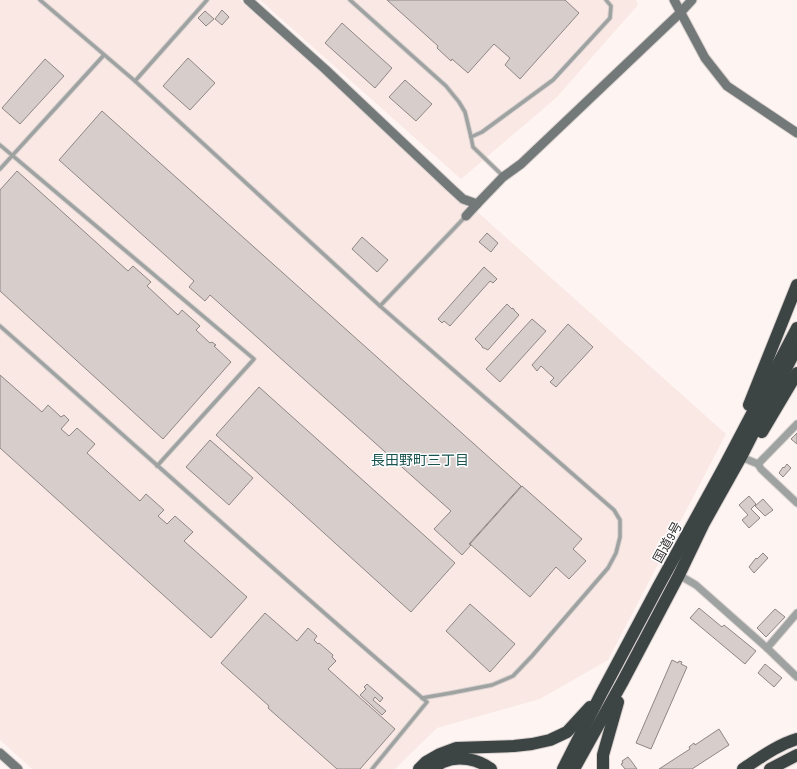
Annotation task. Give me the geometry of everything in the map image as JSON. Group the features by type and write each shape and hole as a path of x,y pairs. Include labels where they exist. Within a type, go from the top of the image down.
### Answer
{"highway":[{"path":"724,467 797,286"},
{"name":"国道9号","path":"563,769 601,694 724,467 797,328"},
{"name":"国道9号","path":"574,769 623,682 679,575 704,523 741,457 797,347"},
{"path":"741,457 762,432 797,373"},
{"path":"603,769 603,755 623,682"},
{"path":"419,769 426,762 440,754 456,748 514,746 550,740 567,732 601,694"},
{"path":"743,769 770,751 797,739"},
{"path":"770,769 797,755"},
{"path":"432,769 444,762 459,758 476,761 491,769"}],"street":[{"path":"248,0 325,69 450,188 463,199 477,204"},
{"path":"674,0 705,58 727,86 797,134"},
{"path":"466,216 503,177 520,164 692,0"},
{"path":"758,464 797,424"},
{"path":"741,457 758,464 761,469 797,503"},
{"path":"679,575 696,585 767,648 797,677"},
{"path":"767,648 797,614"},
{"path":"0,753 18,769"}],"lane":[{"path":"40,0 135,81 380,306 614,510 620,520 620,537 616,553 608,568 513,676 492,685 422,698"},
{"path":"135,81 207,0"},
{"path":"350,0 446,86 465,112 473,147 503,177"},
{"path":"471,137 482,132 553,80 610,18 611,6 606,0"},
{"path":"0,169 104,55"},
{"path":"0,145 11,156 254,359 157,466"},
{"path":"380,306 466,216"},
{"path":"0,326 157,466 427,702 372,769"}],"shaded area":[{"path":"0,0 240,0 726,434 608,660 540,699 437,728 395,769 32,769 0,740"},
{"path":"260,0 636,0 638,5 556,98 461,179"}],"building":[{"path":"387,0 565,0 579,13 520,79 505,65 510,58 494,44 468,73 452,59 451,61 437,48 438,46"},
{"path":"222,10 229,17 222,25 215,19"},
{"path":"205,11 214,19 206,26 198,18"},
{"path":"342,23 392,68 375,88 325,43"},
{"path":"188,58 215,83 190,110 163,86"},
{"path":"45,59 64,76 20,124 2,108"},
{"path":"405,80 432,104 416,121 389,97"},
{"path":"102,111 521,486 469,544 471,545 462,555 434,529 451,511 210,295 205,301 189,287 194,281 59,160"},
{"path":"17,171 128,271 133,266 151,282 147,286 178,315 182,310 200,326 196,330 210,343 212,342 216,345 214,346 231,362 163,439 0,291 0,190"},
{"path":"487,233 498,243 491,252 479,242"},
{"path":"362,237 388,260 377,272 352,249"},
{"path":"484,267 497,279 493,283 490,281 450,326 444,321 442,323 438,319"},
{"path":"507,304 519,315 488,350 483,348 475,339"},
{"path":"532,319 546,331 500,382 486,369"},
{"path":"568,324 593,347 556,387 550,382 554,378 541,366 537,371 532,365"},
{"path":"0,375 42,412 48,405 61,417 64,415 69,420 61,429 69,436 77,428 95,444 87,453 140,501 146,494 164,510 158,516 167,524 175,516 193,532 184,541 247,597 211,638 0,448"},
{"path":"259,387 455,563 411,612 216,435"},
{"path":"797,433 797,444 791,439"},
{"path":"210,440 253,478 229,505 186,467"},
{"path":"787,464 791,468 783,477 779,473"},
{"path":"522,486 582,539 573,549 586,561 569,579 556,567 530,597 470,544"},
{"path":"749,496 756,504 751,509 760,518 749,528 742,520 748,515 739,505"},
{"path":"763,499 773,510 765,516 755,506"},
{"path":"763,553 768,558 754,573 749,567 756,558 757,559"},
{"path":"470,604 515,644 490,672 446,631"},
{"path":"699,608 722,627 724,625 756,651 745,664 690,618"},
{"path":"775,609 785,617 766,637 757,628"},
{"path":"265,613 297,641 308,628 317,636 314,640 333,655 332,657 336,661 328,669 395,729 360,769 337,769 268,708 269,706 221,663"},
{"path":"672,660 678,663 679,661 682,662 681,664 687,667 651,749 636,743"},
{"path":"765,664 782,678 774,687 758,673"},
{"path":"367,684 383,698 380,702 375,697 373,700 386,711 382,715 360,695 366,689 364,687"},
{"path":"719,729 729,745 692,769 659,769 690,749 689,747 694,743 695,745"},
{"path":"628,757 637,769 625,769 621,764 623,763 622,761"}],"district":[{"name":"長田野町三丁目","path":"420,460"}]}
